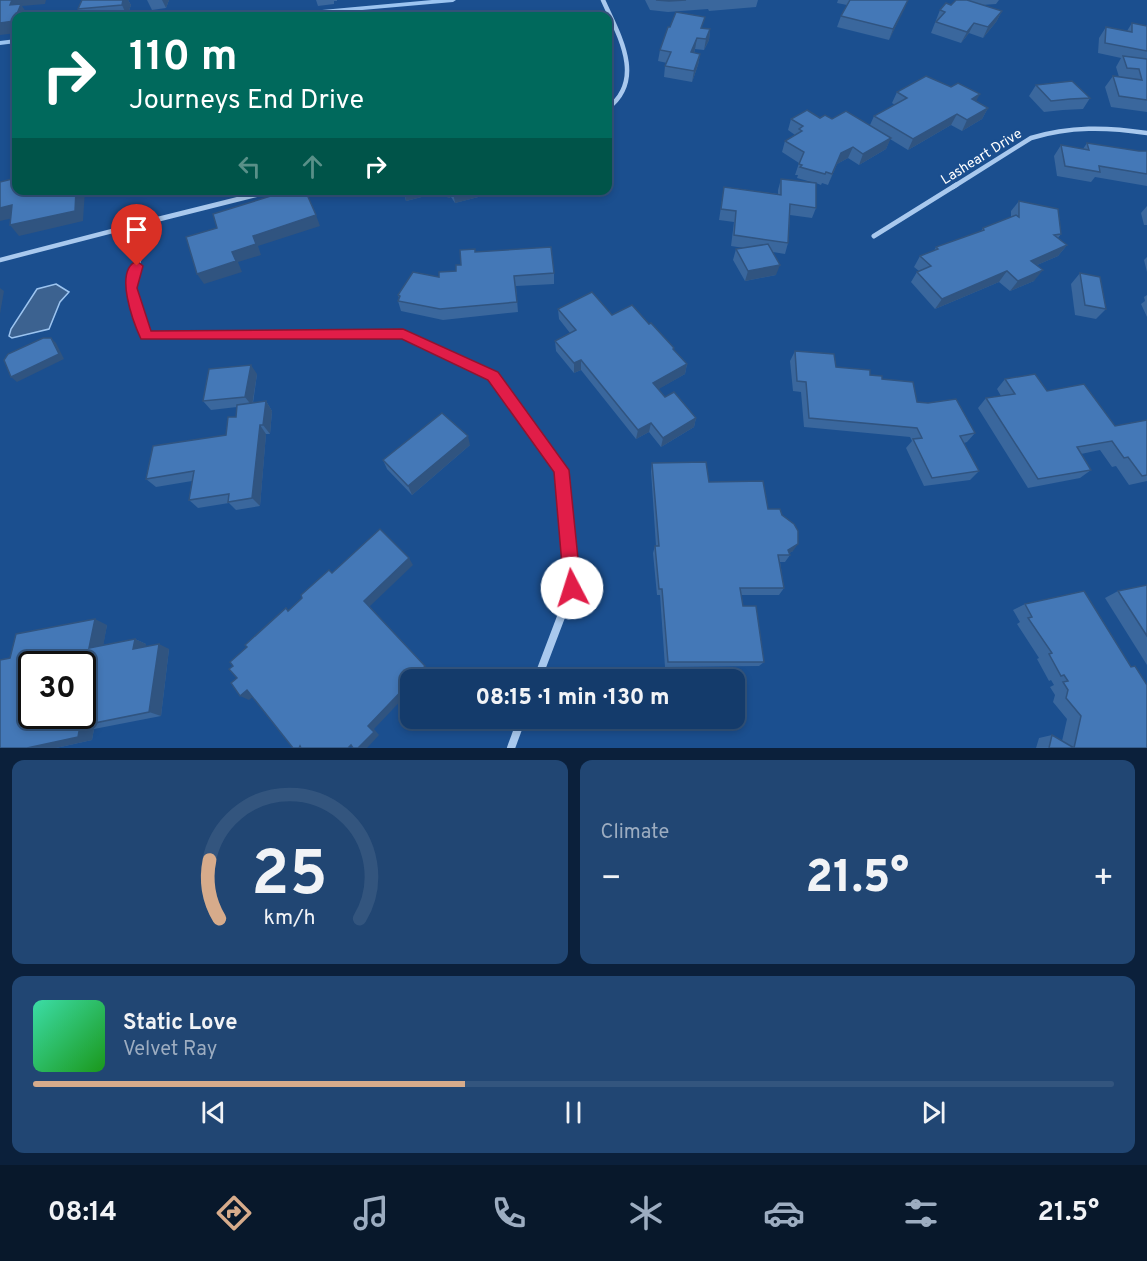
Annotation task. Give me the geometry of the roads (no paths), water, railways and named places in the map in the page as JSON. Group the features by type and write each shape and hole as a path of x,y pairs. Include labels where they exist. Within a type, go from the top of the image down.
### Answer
{"street":[{"path":"612,23 626,60 627,76 627,85 620,99 612,105"},
{"name":"Lasheart Drive","path":"873,236 1031,138 1053,130 1082,128 1147,133"},
{"path":"255,195 151,221 130,288 146,336 403,334 493,376 562,470 572,588 541,669"},
{"path":"511,748 518,729"}],"lane":[{"path":"0,260 151,221"}],"water":[{"path":"56,284 69,292 60,302 49,329 12,338 9,336 11,329 37,289"}],"waterway":[{"path":"322,12 453,0"},
{"path":"0,43 12,42"}]}
